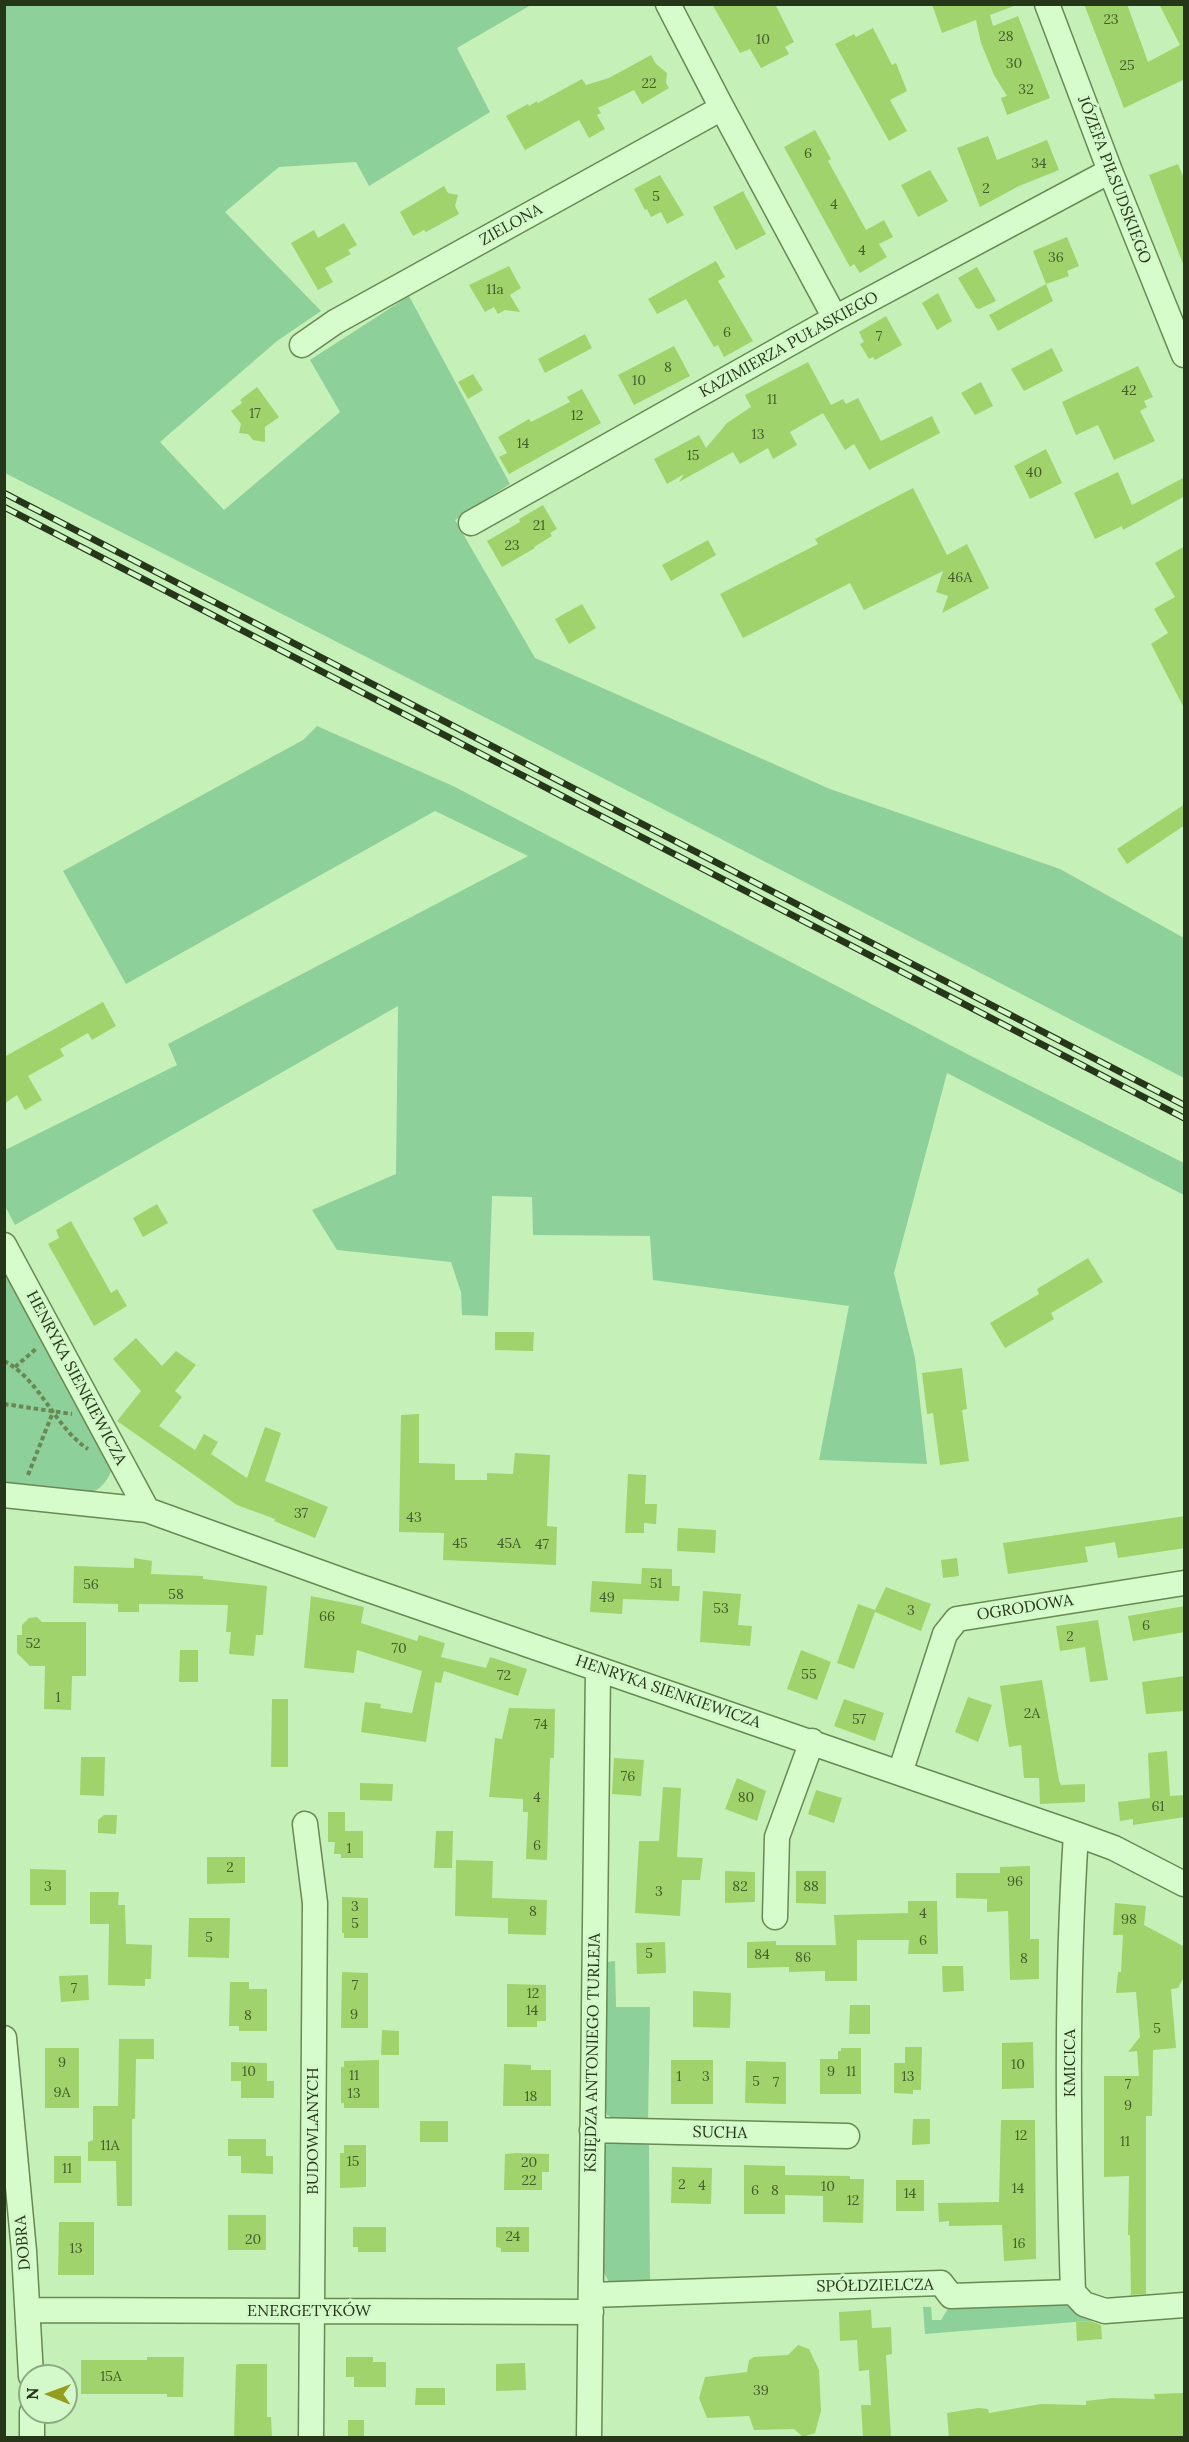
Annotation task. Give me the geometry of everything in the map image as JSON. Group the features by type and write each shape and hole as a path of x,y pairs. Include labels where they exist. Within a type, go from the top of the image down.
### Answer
{"street":[{"path":"668,4 835,318"},
{"name":"JÓZEFA PIŁSUDSKIEGO","path":"1047,4 1110,171 1185,355"},
{"name":"ZIELONA","path":"302,345 335,322 722,108"},
{"name":"KAZIMIERZA PUŁASKIEGO","path":"471,524 835,318 1110,171"},
{"name":"HENRYKA SIENKIEWICZA","path":"4,1245 79,1410 147,1510"},
{"name":"HENRYKA SIENKIEWICZA","path":"4,1495 147,1510 363,1588 812,1741 1076,1834 1114,1848 1185,1884"},
{"name":"OGRODOWA","path":"900,1773 945,1634 957,1619 1185,1583"},
{"name":"KSIĘDZA ANTONIEGO TURLEJA","path":"590,2438 598,1669"},
{"path":"775,1917 777,1837 812,1741"},
{"name":"BUDOWLANYCH","path":"305,1824 315,1903 311,2438"},
{"name":"KMICICA","path":"1073,2292 1070,2198 1071,1930 1076,1834"},
{"name":"DOBRA","path":"4,2038 28,2310 30,2364"},
{"name":"SUCHA","path":"592,2130 848,2136"},
{"name":"SPÓŁDZIELCZA","path":"591,2303 940,2283 951,2296 1073,2292"},
{"path":"1073,2292 1084,2304 1105,2311 1185,2305"},
{"name":"ENERGETYKÓW","path":"28,2310 312,2310 591,2303"}],"path":[{"path":"37,1347 42,1356"},
{"path":"4,1361 15,1367 75,1441 96,1454 91,1444"},
{"path":"4,1404 53,1412 79,1410"},
{"path":"27,1479 53,1412"}],"green space":[{"path":"4,5 531,5 457,48 490,112 369,186 356,162 279,167 225,212 321,311 277,341 160,442 224,510 340,412 310,360 409,296 510,484 455,520 535,658 830,789 1060,869 1184,938 1184,1078 504,727 5,473"},
{"path":"317,726 453,786 975,1058 1184,1163 1184,1195 947,1073 894,1273 915,1358 927,1464 819,1460 849,1306 653,1280 650,1236 533,1235 532,1197 492,1196 488,1316 462,1315 461,1292 451,1262 337,1250 312,1210 396,1174 398,1006 15,1225 5,1206 5,1150 177,1065 168,1044 528,856 435,811 126,984 63,871 303,740"},
{"path":"4,1266 112,1468 103,1484 88,1494 5,1484"},
{"path":"615,1961 616,2007 650,2007 648,2121 619,2122 607,2115 604,2102 607,1962"},
{"path":"614,2139 649,2145 650,2283 622,2285 609,2282 603,2271 603,2147"},
{"path":"1061,2303 1100,2320 925,2334 923,2307 931,2307 932,2320 941,2320 947,2310 953,2307"}],"building":[{"path":"712,4 775,4 794,42 785,47 789,54 761,68 750,49 740,53"},
{"path":"932,4 1014,4 1014,6 990,15 993,26 1018,16 1050,98 1007,115 1001,98 1007,96 994,75 981,43 976,20 942,33"},
{"path":"1084,4 1127,4 1148,62 1180,45 1159,4 1185,4 1185,79 1124,108"},
{"path":"873,28 892,65 896,63 907,91 890,100 907,131 889,141 835,44 854,34 856,37"},
{"path":"651,55 656,64 667,73 666,83 669,88 642,104 634,90 598,108 601,113 597,115 605,129 589,138 579,120 525,150 506,116 528,104 529,106 537,101 538,103 582,79 586,85 609,78"},
{"path":"815,130 831,159 828,161 866,230 884,220 893,237 879,244 887,257 860,273 854,264 850,267 784,147"},
{"path":"988,136 997,160 1047,140 1059,170 1019,186 980,207 957,148"},
{"path":"1178,164 1185,181 1183,264 1149,175"},
{"path":"930,170 948,201 918,217 901,185"},
{"path":"660,175 684,215 667,224 661,212 651,217 634,189"},
{"path":"444,186 448,193 458,195 455,206 459,214 426,232 424,230 413,236 400,212"},
{"path":"743,191 766,234 736,250 713,207"},
{"path":"344,223 357,245 348,250 351,254 325,268 333,282 318,290 291,243 314,230 318,238"},
{"path":"1067,237 1079,266 1067,271 1069,276 1046,284 1033,251"},
{"path":"716,261 725,277 718,281 753,341 724,357 718,345 714,347 686,299 657,314 648,299"},
{"path":"509,266 521,288 510,295 520,312 505,310 498,314 494,307 485,312 469,285"},
{"path":"977,267 996,301 979,309 976,308 958,278"},
{"path":"1046,284 1053,301 998,331 989,315"},
{"path":"938,293 952,321 937,330 922,303"},
{"path":"886,316 902,345 875,360 873,357 869,359 860,344 864,342 859,332"},
{"path":"585,334 592,348 545,373 538,359"},
{"path":"674,346 690,376 634,405 618,375"},
{"path":"1052,348 1063,371 1024,391 1011,369"},
{"path":"808,362 831,405 843,399 846,404 858,398 881,441 932,416 940,433 869,470 854,444 845,450 823,413 790,432 797,445 773,459 768,448 740,464 733,452 679,482 684,474 667,484 654,459 699,435 706,448 727,423 751,407 745,395"},
{"path":"1138,366 1153,397 1144,401 1147,407 1140,411 1155,441 1114,460 1098,425 1076,435 1062,402"},
{"path":"473,374 483,390 468,399 458,382"},
{"path":"981,382 993,406 975,415 961,393"},
{"path":"257,387 279,417 265,427 265,442 253,440 248,434 239,433 241,424 231,411 242,403 240,400"},
{"path":"582,389 601,423 509,474 499,457 507,453 498,437 529,419 531,422 570,402 567,397"},
{"path":"1046,449 1062,483 1030,499 1014,466"},
{"path":"1118,472 1132,505 1185,477 1185,496 1123,530 1122,526 1095,539 1074,493"},
{"path":"913,488 947,555 967,544 989,588 942,613 948,596 936,592 943,571 864,610 850,583 743,638 720,594 818,544 815,539"},
{"path":"543,505 557,529 550,533 552,536 535,548 502,567 487,541 520,522 519,519"},
{"path":"708,540 716,555 671,581 662,565"},
{"path":"1185,546 1185,710 1151,644 1168,633 1154,609 1175,597 1155,563"},
{"path":"582,604 596,628 569,644 555,619"},
{"path":"1185,804 1185,825 1127,864 1117,849"},
{"path":"103,1002 116,1026 92,1040 88,1033 60,1049 64,1056 28,1076 42,1100 25,1110 17,1095 4,1104 4,1057"},
{"path":"157,1204 168,1223 143,1237 133,1218"},
{"path":"71,1221 111,1293 117,1289 127,1306 94,1326 48,1244 59,1238 56,1230"},
{"path":"1088,1258 1103,1282 1051,1313 1054,1319 1005,1348 990,1323 1039,1294 1037,1289"},
{"path":"495,1332 534,1332 533,1351 495,1350"},
{"path":"136,1338 162,1366 176,1351 196,1365 175,1391 182,1397 159,1426 195,1450 204,1434 218,1442 211,1454 247,1478 265,1427 281,1433 265,1481 328,1507 315,1538 274,1521 275,1519 237,1505 117,1421 141,1391 113,1359"},
{"path":"962,1368 967,1409 962,1410 969,1461 940,1465 933,1413 927,1414 922,1373"},
{"path":"419,1414 419,1463 455,1464 455,1480 487,1480 487,1473 513,1474 515,1453 550,1455 547,1526 557,1527 556,1565 443,1560 444,1533 399,1532 401,1415"},
{"path":"628,1474 646,1475 645,1504 657,1504 656,1524 644,1523 644,1533 625,1533"},
{"path":"1185,1516 1185,1548 1118,1558 1115,1542 1085,1547 1088,1562 1008,1574 1003,1543"},
{"path":"678,1528 716,1530 715,1553 677,1551"},
{"path":"134,1558 152,1561 151,1574 203,1576 203,1579 267,1586 263,1635 256,1635 254,1656 229,1654 231,1632 226,1632 228,1605 139,1604 139,1612 118,1612 118,1604 73,1603 74,1566 134,1568"},
{"path":"957,1558 959,1576 943,1578 941,1560"},
{"path":"642,1568 672,1569 672,1586 680,1586 679,1601 623,1599 622,1614 590,1612 592,1581 641,1584"},
{"path":"886,1587 931,1604 921,1631 875,1612 854,1669 837,1663 858,1604 875,1610"},
{"path":"703,1591 741,1594 738,1625 752,1626 750,1646 700,1642"},
{"path":"311,1596 364,1607 361,1623 417,1641 419,1635 445,1643 441,1657 486,1668 490,1657 527,1669 518,1696 444,1671 441,1683 435,1682 426,1742 361,1732 365,1702 381,1704 380,1708 412,1713 422,1671 357,1650 354,1673 304,1668"},
{"path":"1185,1606 1185,1632 1133,1641 1128,1616"},
{"path":"37,1617 42,1622 86,1622 86,1676 72,1676 71,1710 44,1709 45,1666 30,1666 17,1653 17,1635 22,1635 22,1625 29,1618"},
{"path":"1098,1620 1108,1680 1090,1682 1085,1647 1060,1651 1056,1626"},
{"path":"180,1650 198,1650 198,1682 179,1682"},
{"path":"801,1650 831,1662 817,1700 787,1689"},
{"path":"1185,1676 1185,1711 1146,1714 1142,1682"},
{"path":"1042,1680 1059,1781 1061,1785 1085,1784 1085,1802 1040,1804 1039,1778 1024,1778 1021,1745 1009,1747 1000,1686"},
{"path":"968,1697 992,1705 978,1742 955,1732"},
{"path":"272,1699 288,1699 288,1767 271,1767"},
{"path":"844,1699 884,1713 875,1741 834,1726"},
{"path":"509,1708 555,1709 554,1758 550,1758 547,1860 526,1859 528,1812 523,1812 523,1799 489,1797 495,1738 502,1739"},
{"path":"1167,1751 1170,1796 1185,1795 1185,1817 1133,1825 1133,1819 1120,1821 1118,1802 1150,1798 1148,1753"},
{"path":"81,1757 105,1757 104,1796 80,1795"},
{"path":"614,1758 644,1760 641,1796 612,1794"},
{"path":"737,1778 766,1791 757,1821 725,1809"},
{"path":"360,1783 393,1784 392,1801 360,1800"},
{"path":"663,1787 681,1788 677,1857 703,1858 700,1880 682,1880 680,1916 635,1913 639,1841 659,1841"},
{"path":"816,1790 842,1798 834,1823 808,1814"},
{"path":"328,1812 345,1812 345,1831 363,1831 363,1858 341,1858 341,1854 334,1854 335,1842 328,1842"},
{"path":"104,1815 117,1815 116,1834 98,1833 98,1820"},
{"path":"436,1831 453,1831 452,1868 434,1868"},
{"path":"207,1857 245,1857 245,1883 207,1884"},
{"path":"456,1860 493,1861 492,1898 547,1900 546,1935 508,1934 508,1918 455,1916"},
{"path":"1030,1866 1030,1939 1039,1939 1039,1979 1010,1980 1008,1911 987,1912 987,1899 956,1898 956,1873 1000,1873 1000,1867"},
{"path":"30,1869 66,1870 66,1905 30,1905"},
{"path":"725,1871 755,1872 755,1902 725,1903"},
{"path":"796,1871 826,1871 826,1904 796,1903"},
{"path":"90,1892 119,1892 118,1905 125,1905 126,1944 152,1945 151,1979 145,1979 145,1986 108,1985 109,1924 90,1924"},
{"path":"342,1897 368,1898 368,1938 344,1938"},
{"path":"908,1901 937,1901 938,1954 908,1954 909,1940 857,1940 857,1981 825,1981 825,1971 789,1972 789,1967 747,1968 747,1942 776,1941 776,1945 836,1945 834,1915 908,1913"},
{"path":"1115,1903 1146,1906 1144,1925 1185,1947 1185,1975 1178,1988 1171,1989 1176,2048 1153,2050 1152,2116 1146,2116 1146,2294 1131,2295 1130,2235 1128,2235 1129,2176 1104,2177 1104,2076 1139,2076 1137,2051 1128,2052 1140,2037 1136,1992 1116,1993 1118,1972 1121,1972 1123,1935 1113,1935"},
{"path":"189,1918 230,1918 229,1958 188,1957"},
{"path":"665,1942 666,1973 637,1974 636,1943"},
{"path":"942,1966 963,1966 964,1991 943,1992"},
{"path":"342,1972 368,1973 368,2028 341,2028"},
{"path":"88,1975 89,2000 61,2002 59,1976"},
{"path":"230,1982 249,1982 249,1989 267,1989 267,2031 239,2031 239,2026 229,2026"},
{"path":"507,1984 546,1985 546,2021 537,2021 537,2027 507,2027"},
{"path":"693,1991 731,1993 730,2028 693,2027"},
{"path":"850,2005 870,2005 870,2034 849,2034"},
{"path":"382,2030 399,2031 399,2055 381,2055"},
{"path":"119,2039 154,2039 154,2059 136,2059 135,2119 132,2119 132,2206 117,2206 116,2161 88,2161 88,2142 93,2140 93,2106 118,2106"},
{"path":"1033,2042 1034,2088 1002,2089 1002,2043"},
{"path":"905,2047 922,2047 921,2090 913,2090 913,2094 894,2093 894,2063 905,2063"},
{"path":"45,2048 79,2048 79,2108 45,2108"},
{"path":"841,2048 861,2048 861,2094 820,2094 820,2059 838,2059 838,2051 841,2051"},
{"path":"379,2060 379,2108 344,2108 344,2103 341,2103 341,2067 344,2067 344,2061"},
{"path":"671,2060 713,2060 713,2104 671,2104"},
{"path":"746,2061 786,2062 786,2104 745,2103"},
{"path":"231,2062 267,2063 267,2081 274,2081 274,2098 241,2098 241,2081 231,2081"},
{"path":"504,2064 531,2065 531,2070 551,2070 551,2106 503,2106"},
{"path":"913,2119 930,2119 930,2144 912,2145"},
{"path":"1001,2120 1035,2120 1036,2259 1004,2261 1002,2225 949,2226 949,2221 939,2222 938,2203 999,2202"},
{"path":"420,2121 448,2121 448,2142 420,2142"},
{"path":"228,2139 266,2139 266,2156 273,2156 273,2174 241,2173 241,2156 228,2156"},
{"path":"344,2145 366,2145 366,2187 340,2188 340,2153 344,2153"},
{"path":"505,2154 549,2154 549,2172 542,2172 542,2190 504,2190"},
{"path":"54,2156 81,2156 81,2183 54,2183"},
{"path":"744,2165 785,2166 785,2175 850,2176 850,2179 864,2179 863,2223 823,2222 823,2196 785,2195 785,2214 744,2214"},
{"path":"672,2167 712,2168 711,2204 671,2203"},
{"path":"896,2180 924,2180 924,2211 896,2211"},
{"path":"228,2215 266,2215 266,2250 228,2250"},
{"path":"59,2222 94,2222 94,2275 58,2275"},
{"path":"353,2227 386,2227 386,2252 358,2252 358,2247 353,2247"},
{"path":"496,2227 529,2227 529,2252 501,2252 501,2248 496,2247"},
{"path":"871,2310 872,2328 891,2327 892,2354 886,2355 891,2438 863,2438 861,2405 871,2405 869,2370 859,2371 857,2340 840,2341 839,2312"},
{"path":"1090,2321 1101,2325 1102,2339 1077,2341 1076,2322"},
{"path":"798,2345 809,2349 819,2370 821,2411 815,2433 803,2437 794,2429 754,2430 749,2416 707,2418 699,2398 705,2377 747,2372 749,2360 754,2357 788,2355"},
{"path":"147,2357 184,2357 183,2397 167,2397 167,2394 81,2394 81,2360 147,2360"},
{"path":"346,2357 373,2357 373,2362 386,2362 386,2387 354,2387 354,2377 346,2377"},
{"path":"525,2363 526,2390 496,2391 496,2364"},
{"path":"267,2364 267,2417 271,2417 272,2438 234,2438 236,2365"},
{"path":"416,2388 445,2388 445,2405 415,2405"},
{"path":"1183,2393 1185,2438 949,2438 947,2413 978,2408 988,2409 989,2413 1041,2404 1086,2405 1086,2401 1112,2398 1155,2399 1154,2394"},
{"path":"348,2420 364,2420 364,2438 348,2438"}],"railway":[{"path":"4,493 1184,1105"},
{"path":"4,507 1184,1118"}]}
